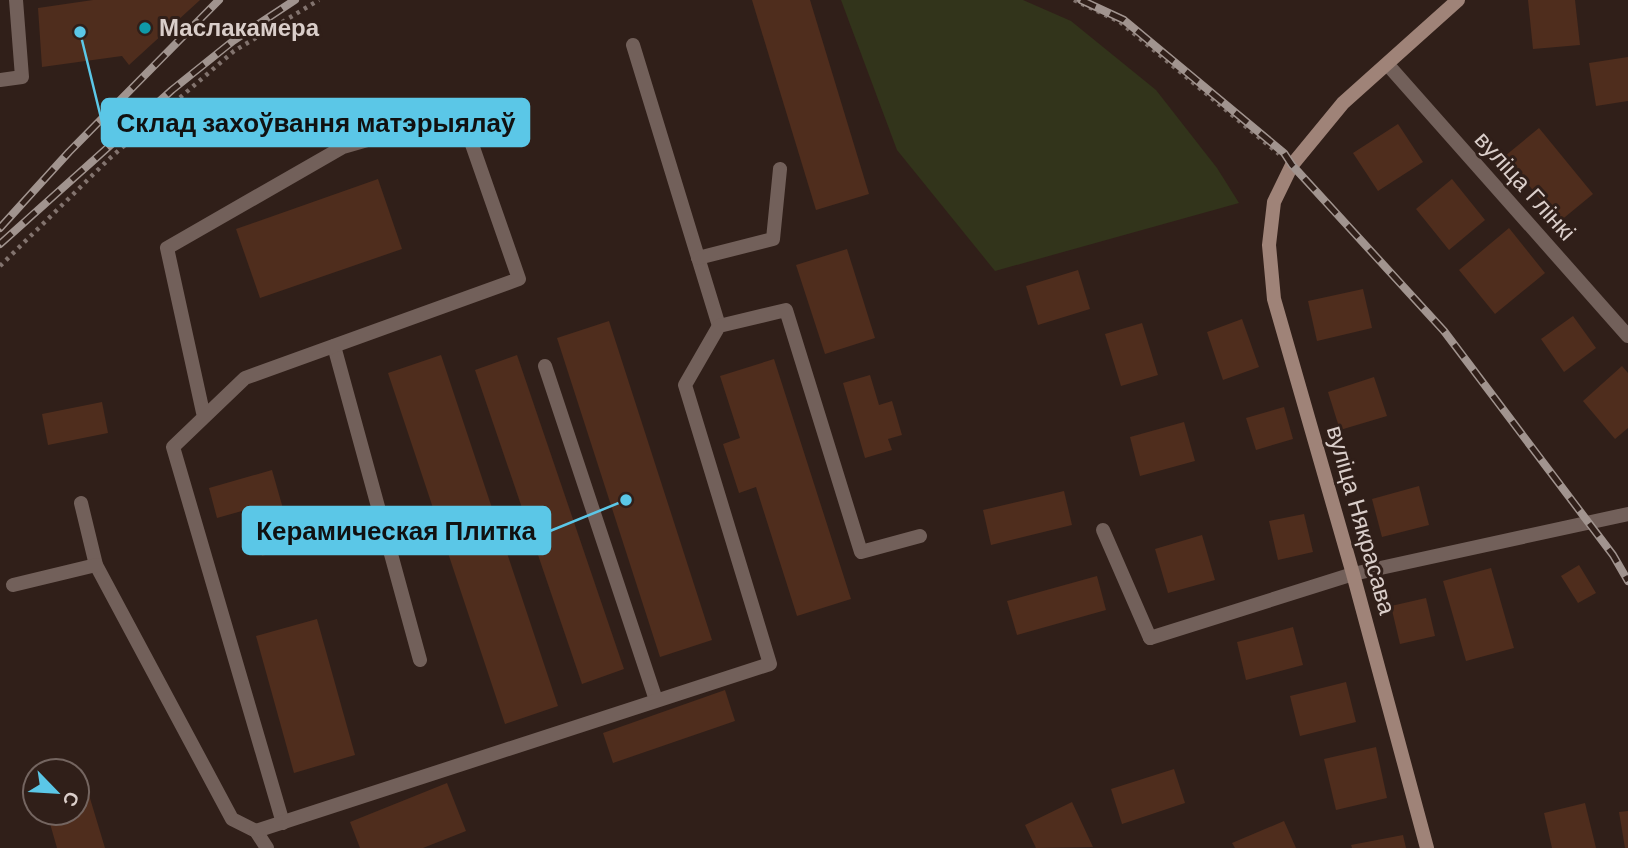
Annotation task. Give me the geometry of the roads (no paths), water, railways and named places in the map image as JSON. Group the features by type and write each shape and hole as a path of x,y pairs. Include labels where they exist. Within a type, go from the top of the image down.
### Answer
{"main road":[{"name":"вуліца Някрасава","path":"1427,848 1353,574 1274,299 1269,245 1274,202 1292,165 1343,103 1458,0"}],"street":[{"path":"0,80 22,77 16,0"},
{"path":"633,46 719,327"},
{"name":"вуліца Глінкі","path":"1388,65 1628,336"},
{"path":"204,417 167,248 343,147 461,113 519,279 244,378 204,417 173,447 283,823"},
{"path":"698,258 773,239 780,170"},
{"path":"256,831 770,664 685,385 719,327 786,310 861,552 920,536"},
{"path":"334,346 420,660"},
{"path":"545,366 656,700"},
{"path":"81,502 96,565 232,820 256,831 266,848"},
{"path":"1102,530 1150,638 1353,574 1628,514"},
{"path":"13,585 96,565"}],"railway":[{"path":"0,228 69,152 219,0"},
{"path":"0,244 172,90 233,41 295,0"},
{"path":"1081,0 1124,20 1284,153 1444,331 1613,555 1628,581"}],"place":[{"name":"Маслакамера","path":"145,28"},
{"name":"Склад захоўвання матэрыялаў","path":"80,32"},
{"name":"Керамическая Плитка","path":"626,500"}]}
